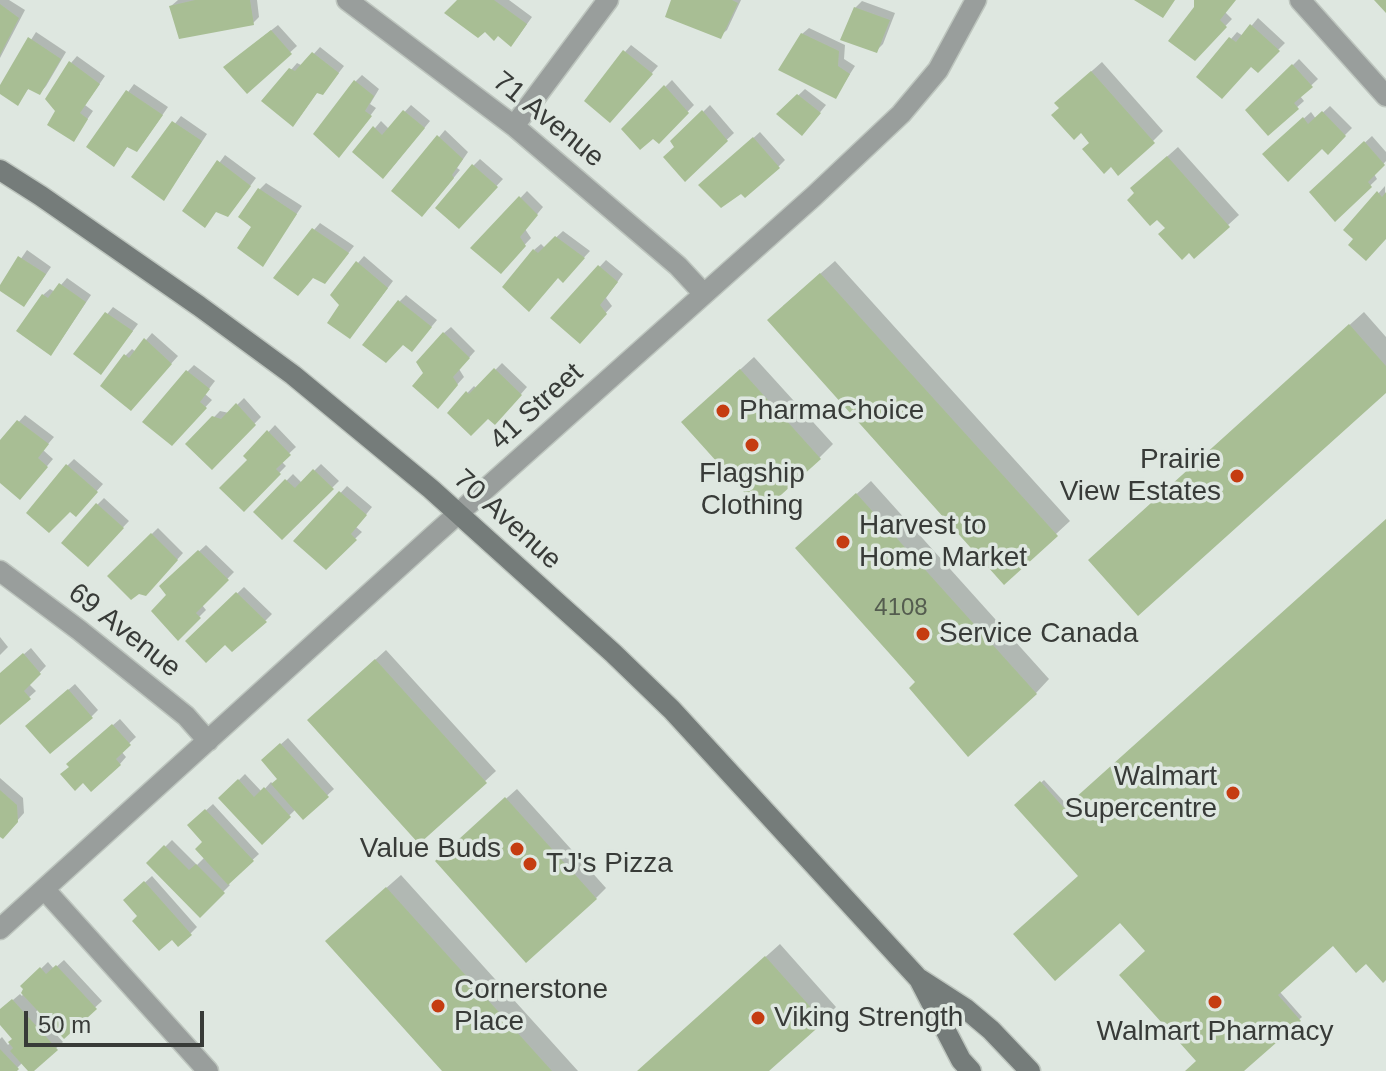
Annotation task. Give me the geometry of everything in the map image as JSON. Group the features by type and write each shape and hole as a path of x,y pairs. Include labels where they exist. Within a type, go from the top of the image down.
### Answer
{"street":[{"name":"71 Avenue","path":"347,0 514,126 678,266 704,294"},
{"path":"514,126 608,0"},
{"name":"41 Street","path":"0,929 814,196 901,114 938,70 976,0"},
{"path":"1300,0 1386,96"},
{"name":"70 Avenue","path":"0,170 119,249 293,375 459,513 672,710 918,978 966,1009 1030,1071"},
{"name":"69 Avenue","path":"0,571 186,716 208,741"},
{"path":"45,890 208,1071"},
{"name":"70 Avenue","path":"918,978 961,1060 971,1071"}],"building":[{"path":"195,0 250,0 254,25 179,39 169,6"},
{"path":"457,0 494,0 527,24 511,47 498,36 494,41 485,32 478,38 444,13"},
{"path":"671,0 732,0 738,3 721,39 665,17"},
{"path":"1134,0 1175,0 1163,18"},
{"path":"1194,0 1236,0 1220,20 1227,27 1195,61 1168,41 1194,7"},
{"path":"1374,0 1386,0 1386,13"},
{"path":"0,4 19,18 0,55"},
{"path":"854,7 890,20 877,53 840,40"},
{"path":"1250,24 1280,51 1258,73 1251,67 1222,99 1196,77 1229,37 1236,42"},
{"path":"271,30 292,54 247,94 223,67"},
{"path":"801,33 839,51 838,66 850,74 836,99 778,70"},
{"path":"28,37 61,59 40,95 28,89 18,106 0,94 0,85"},
{"path":"623,50 653,74 610,123 584,101"},
{"path":"312,52 339,73 323,95 317,93 293,127 261,101 289,68 295,71"},
{"path":"69,61 100,84 80,113 88,119 74,142 47,125 55,111 45,99"},
{"path":"1292,64 1313,87 1294,103 1299,109 1268,136 1245,110"},
{"path":"1091,71 1155,143 1118,176 1111,167 1104,174 1082,149 1089,143 1081,133 1074,140 1051,115 1059,108 1054,103"},
{"path":"354,80 374,96 365,111 372,116 339,158 313,134"},
{"path":"664,85 689,113 659,144 653,139 640,150 621,129"},
{"path":"126,90 163,115 137,152 127,147 114,167 86,147"},
{"path":"797,94 821,113 802,136 776,114"},
{"path":"403,110 425,128 383,179 352,152 373,126 382,135"},
{"path":"702,110 728,141 685,182 663,157 674,147 670,141"},
{"path":"1322,111 1346,136 1328,155 1322,149 1288,182 1262,154 1303,117 1308,124"},
{"path":"172,121 202,141 164,201 131,177"},
{"path":"437,135 463,159 452,175 454,178 422,217 391,191"},
{"path":"753,137 780,168 745,198 741,194 721,208 698,185"},
{"path":"1364,141 1385,165 1368,182 1372,187 1335,222 1309,192"},
{"path":"1167,156 1230,227 1194,259 1189,253 1182,260 1158,234 1165,228 1157,220 1150,226 1127,200 1134,193 1130,188"},
{"path":"217,160 251,186 228,217 216,212 205,228 182,211"},
{"path":"472,164 498,187 459,229 435,208"},
{"path":"258,188 297,214 263,267 237,248 251,227 238,217"},
{"path":"1377,191 1382,197 1386,192 1386,239 1366,261 1348,245 1353,239 1343,230"},
{"path":"519,196 538,215 520,237 526,246 501,274 470,248"},
{"path":"312,228 349,253 325,284 313,278 298,296 273,278"},
{"path":"555,236 585,258 563,283 558,278 529,312 502,287 533,249 538,253"},
{"path":"18,256 46,274 24,307 0,291 0,285"},
{"path":"356,261 388,288 350,339 327,323 339,305 330,295"},
{"path":"598,265 618,282 600,305 607,314 580,344 550,318"},
{"name":"Prairie View Estates","path":"820,273 1058,536 1004,585 767,320"},
{"path":"59,283 86,302 51,356 16,331 42,294 48,298"},
{"path":"398,300 432,327 412,352 403,345 386,363 362,345"},
{"path":"105,312 133,331 101,375 73,354"},
{"name":"Prairie View Estates","path":"1349,324 1386,366 1386,393 1138,616 1088,560"},
{"path":"443,332 470,358 453,377 458,385 438,409 412,386 423,373 416,362"},
{"path":"144,338 172,364 131,411 100,386 124,354 129,358"},
{"path":"494,368 522,395 495,425 488,419 471,436 447,413 466,391 469,394"},
{"path":"740,369 821,459 762,512 681,422"},
{"path":"186,370 210,389 200,402 207,408 172,446 142,422"},
{"path":"236,403 256,425 212,470 185,444 212,416 221,419"},
{"path":"17,420 49,444 38,458 48,467 20,500 0,483 0,440"},
{"path":"267,430 291,455 276,469 281,474 244,512 219,488 247,460 243,456"},
{"path":"66,464 98,492 76,517 70,512 49,533 26,513"},
{"path":"313,469 334,489 282,540 253,512 285,479 295,488"},
{"path":"339,491 367,515 351,534 357,540 326,570 293,541"},
{"path":"856,493 1037,694 968,757 909,688 915,682 795,548"},
{"path":"96,503 124,528 88,567 61,543"},
{"name":"Walmart Supercentre","path":"1386,519 1386,980 1383,983 1366,964 1356,973 1333,946 1278,995 1301,1021 1244,1071 1185,1071 1196,1061 1119,975 1145,951 1120,923 1055,981 1013,934 1078,876 1014,805 1040,781 1064,808"},
{"path":"151,533 178,560 146,596 139,594 131,600 107,576"},
{"path":"198,550 229,580 196,613 201,618 178,641 151,611 166,595 159,586"},
{"path":"236,592 267,622 232,652 225,645 206,663 185,641"},
{"path":"23,653 41,674 24,691 31,699 0,725 0,673"},
{"path":"375,659 487,783 419,844 307,720"},
{"path":"68,689 93,718 50,754 25,726"},
{"path":"112,724 131,745 116,759 121,765 91,792 83,783 75,791 60,774 69,767 66,764"},
{"path":"280,743 329,797 303,820 271,784 277,779 261,760"},
{"path":"238,779 254,797 264,787 291,817 262,845 218,798"},
{"path":"0,790 17,805 18,822 3,839 0,837"},
{"path":"505,797 597,899 526,963 435,861"},
{"path":"205,809 254,861 228,885 195,849 202,842 187,825"},
{"path":"164,845 189,870 196,864 225,893 200,918 146,863"},
{"path":"144,881 192,935 178,947 172,940 159,951 132,921 137,916 123,900"},
{"name":"Cornerstone Place","path":"386,887 552,1071 442,1071 325,941"},
{"name":"Viking Strength","path":"765,956 824,1022 769,1071 637,1071"},
{"path":"56,965 97,1009 64,1039 21,993 23,989 20,986 40,967 46,974"},
{"path":"12,999 58,1050 34,1071 28,1071 10,1051 13,1048 8,1042 12,1039 0,1025 0,1009"},
{"path":"0,1049 19,1069 17,1071 0,1071"}],"place":[{"name":"PharmaChoice","path":"723,411"},
{"name":"Flagship Clothing","path":"752,445"},
{"name":"Prairie View Estates","path":"1237,476"},
{"name":"Harvest to Home Market","path":"843,542"},
{"name":"Service Canada","path":"923,634"},
{"name":"Walmart Supercentre","path":"1233,793"},
{"name":"Value Buds","path":"517,849"},
{"name":"TJ's Pizza","path":"530,864"},
{"name":"Walmart Pharmacy","path":"1215,1002"},
{"name":"Cornerstone Place","path":"438,1006"},
{"name":"Viking Strength","path":"758,1018"}]}
